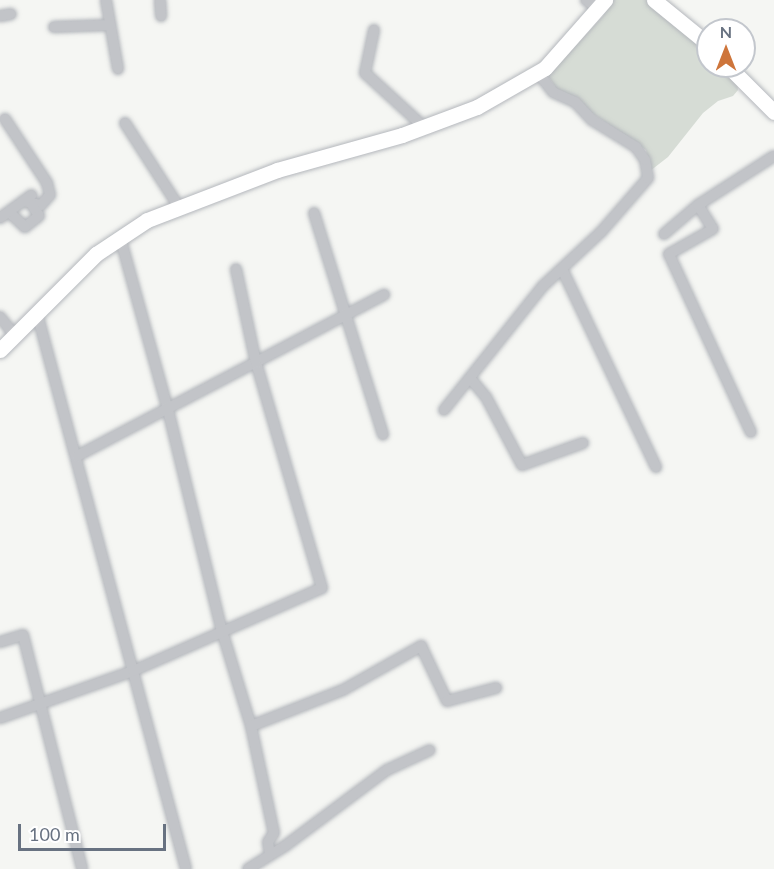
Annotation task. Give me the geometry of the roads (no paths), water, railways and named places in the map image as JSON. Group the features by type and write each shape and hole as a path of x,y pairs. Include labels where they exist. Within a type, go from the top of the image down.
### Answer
{"street":[{"path":"106,0 118,69"},
{"path":"160,0 161,16"},
{"path":"0,350 38,317 96,254 120,237 179,207 277,170 424,127 477,107 538,73 562,53 603,4 586,0"},
{"path":"654,0 696,34"},
{"path":"54,27 110,25"},
{"path":"374,30 365,73 424,127"},
{"path":"444,410 543,286 563,271 648,178 645,159 636,147 592,120 575,102 553,92 538,73"},
{"path":"740,78 774,112"},
{"path":"5,119 47,183 50,195 41,205 28,198"},
{"path":"125,123 179,207"},
{"path":"664,234 698,205 774,156"},
{"path":"28,198 39,216 25,227 4,215 28,198"},
{"path":"698,205 713,229 669,254 751,432"},
{"path":"314,213 348,314 362,377 383,435"},
{"path":"120,237 168,410 222,632 251,726 274,833 268,842 270,855"},
{"path":"0,718 133,671 322,588 256,363 236,269"},
{"path":"563,271 657,467"},
{"path":"77,456 384,296"},
{"path":"38,317 186,869"},
{"path":"0,318 16,337"},
{"path":"470,378 486,397 522,465 583,442"},
{"path":"0,642 23,635 43,703 82,869"},
{"path":"251,726 342,690 421,646 447,701 496,688"},
{"path":"248,869 387,770 430,750"}]}
